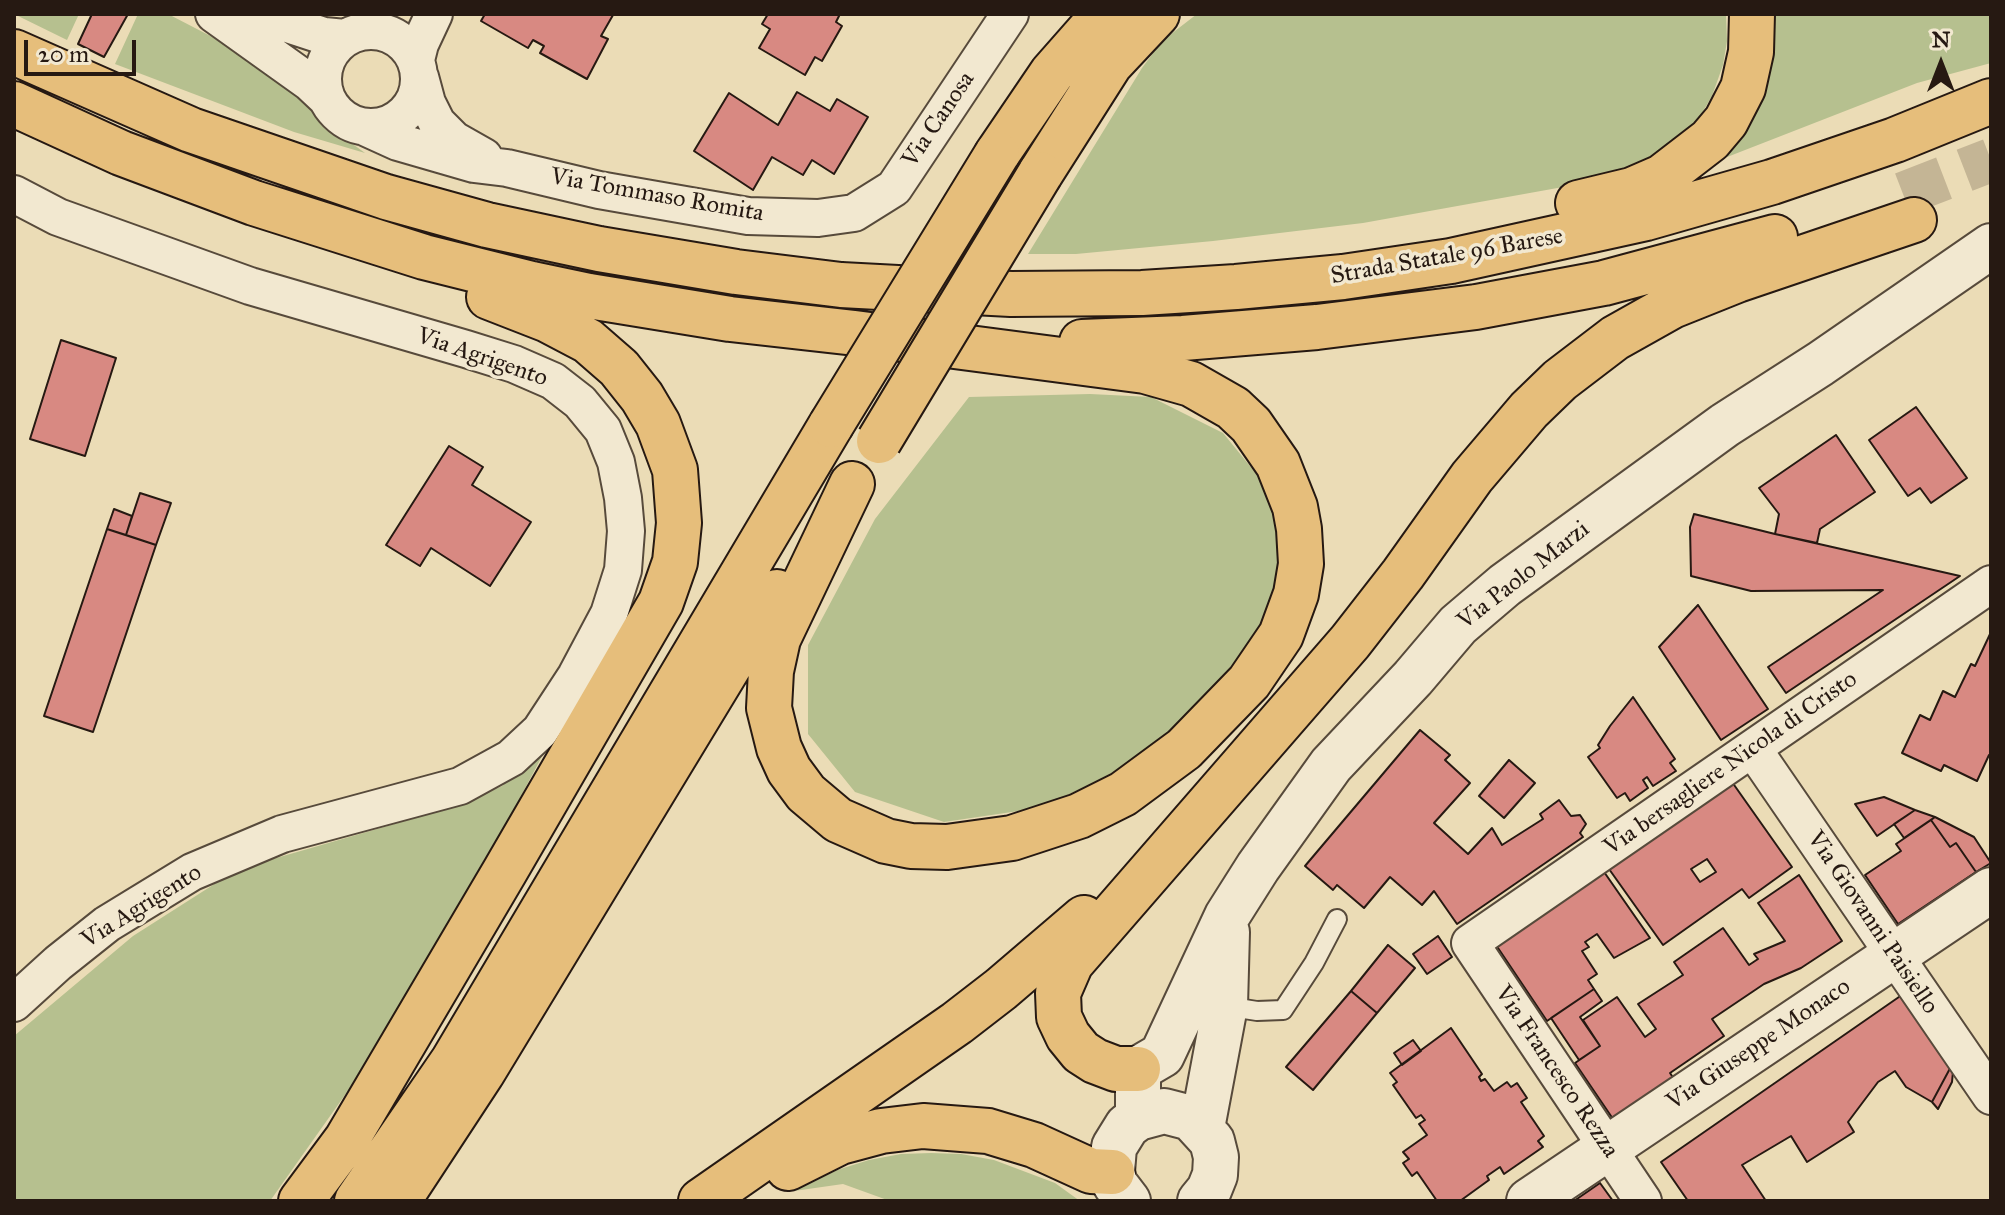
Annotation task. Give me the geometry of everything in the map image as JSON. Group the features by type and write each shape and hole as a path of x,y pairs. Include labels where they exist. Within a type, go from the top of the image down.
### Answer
{"main road":[{"path":"357,1201 461,1047 831,425 997,154 1052,73 1104,14"},
{"path":"398,1201 482,1073 732,661 879,441 1097,82 1125,46 1157,14"},
{"path":"1076,295 1437,233 1615,195 1649,183 1675,169 1703,147 1733,110 1749,65 1752,14"},
{"name":"Strada Statale 96 Barese","path":"14,52 115,98 234,146 386,197 487,225 664,262 790,279 883,288 1076,295 1300,282 1399,270 1502,251 1646,218 1772,182 1895,140 1991,101"},
{"path":"14,104 178,176 548,320 576,334 619,368 642,397 658,424 669,452 677,487 677,542 669,583 661,602 347,1139 301,1201"},
{"path":"178,176 360,238 589,296 730,319 1145,371 1191,384 1214,395 1251,425 1272,452 1284,475 1295,507 1300,537 1301,564 1296,594 1281,635 1249,682 1184,749 1123,794 1056,825 1012,838 947,847 911,846 886,841 861,833 812,801 782,757 772,730 769,708 771,671 778,639 852,484"},
{"name":"Strada Statale 96 Barese","path":"855,333 982,342 1120,341 1362,323 1476,307 1604,283 1908,207 1704,292 1642,322 1586,359 1539,400 1502,440 1377,608 1248,762"},
{"path":"1138,1069 1105,1066 1087,1057 1074,1044 1059,1017 1058,993 1062,981 1080,950 1248,762"},
{"path":"701,1201 912,1056 1001,989 1109,896 1248,762"},
{"path":"730,1201 788,1167 840,1142 881,1131 923,1126 988,1131 1034,1145 1120,1187"}],"street":[{"path":"214,14 309,82 349,122 365,127 382,127 404,115 418,94 420,44 434,14"},
{"path":"257,14 324,36 368,28 384,32 398,38 409,48 418,69"},
{"name":"Via Canosa","path":"854,213 894,188 1010,14"},
{"path":"326,98 323,81 325,65 333,50 368,28"},
{"name":"Via Tommaso Romita","path":"418,69 427,103 437,123 454,140 507,168"},
{"name":"Via Tommaso Romita","path":"365,127 442,156 599,190 748,216 818,218 854,213"},
{"name":"Via Agrigento","path":"14,194 58,217 250,286 490,356 553,381 580,402 603,430 616,462 626,531 623,570 609,614 576,676 540,731 511,758 460,786 282,834 192,872 107,924 14,1003"},
{"name":"Via Paolo Marzi","path":"1138,1069 1162,1055 1227,916 1331,765 1458,625 1505,585 1725,425 1820,364 1991,246"},
{"name":"Via bersagliere Nicola di Cristo","path":"1470,943 1991,584"},
{"name":"Via Giovanni Paisiello","path":"1753,749 1991,1096"},
{"name":"Via Giuseppe Monaco","path":"1529,1201 1991,890"},
{"path":"1202,1128 1225,1006 1227,916"},
{"name":"Via Francesco Rezza","path":"1470,943 1643,1201"},
{"path":"1138,1069 1138,1118"},
{"path":"1120,1187 1114,1147 1127,1126 1138,1118 1164,1111 1191,1118 1212,1141 1216,1157 1215,1175 1207,1197"}],"lane":[{"path":"1225,1006 1257,1011 1283,1010 1314,963 1337,919"}],"green space":[{"path":"14,14 79,14 67,40"},
{"path":"138,14 168,14 249,56 302,94 339,134 365,153 294,132 115,64"},
{"path":"1197,14 1726,14 1727,41 1723,65 1712,96 1698,120 1654,158 1628,170 1563,187 1363,223 1076,254 1028,254 1142,68 1162,41"},
{"path":"1767,14 1991,14 1991,63 1917,83 1722,159 1753,113"},
{"path":"1090,394 1151,397 1223,433 1272,493 1280,571 1263,629 1220,693 1144,760 1039,808 944,822 855,792 808,734 808,645 875,519 969,397"},
{"path":"549,743 466,900 352,1085 270,1201 14,1201 14,1036 133,936 238,869 464,804 502,786"},
{"path":"931,1153 994,1160 1055,1183 1080,1201 890,1201 843,1184 794,1191 837,1170 869,1160"}],"building":[{"path":"92,14 128,14 104,57 78,44"},
{"path":"485,14 613,15 601,36 608,39 587,79 540,53 544,46 533,40 528,48 481,21"},
{"path":"768,14 840,14 836,22 842,26 822,61 815,57 805,75 759,48 770,29 762,24"},
{"path":"797,92 830,111 837,99 868,117 834,174 812,160 803,175 772,157 753,190 694,151 729,93 778,125"},
{"path":"61,340 116,358 85,456 30,439"},
{"path":"1916,407 1967,478 1931,503 1920,488 1908,496 1869,440"},
{"path":"1836,435 1875,492 1820,529 1817,543 1775,534 1779,514 1759,488"},
{"path":"449,446 483,467 472,485 531,522 490,586 431,548 420,566 386,545"},
{"path":"140,493 171,503 156,545 126,535"},
{"path":"114,509 132,516 126,535 107,529"},
{"path":"1694,514 1960,576 1786,693 1768,667 1883,590 1751,591 1691,576 1690,527"},
{"path":"107,529 156,545 93,732 44,716"},
{"path":"1698,605 1768,709 1721,740 1659,647"},
{"path":"1991,632 1991,756 1977,781 1944,765 1941,771 1902,753 1920,715 1930,720 1943,691 1955,697 1971,664 1975,666"},
{"path":"1633,697 1675,759 1670,763 1676,771 1653,786 1647,777 1643,780 1648,788 1630,801 1625,793 1617,798 1588,757 1600,748 1598,745 1610,726"},
{"path":"1420,730 1450,755 1445,760 1470,783 1434,823 1468,854 1492,828 1502,845 1543,819 1540,814 1559,800 1571,816 1580,815 1586,824 1580,833 1583,837 1457,924 1434,891 1422,905 1390,877 1364,908 1337,885 1333,890 1305,866"},
{"path":"1509,760 1535,783 1504,818 1479,796"},
{"path":"1732,782 1792,867 1749,898 1742,889 1663,945 1609,869","holes":["1707,859 1716,872 1700,882 1691,869"]},
{"path":"1884,797 1915,810 1877,836 1855,804"},
{"path":"1915,810 1935,817 1904,838 1894,824"},
{"path":"1935,817 1974,837 1991,863 1976,872 1956,843 1950,847 1931,820"},
{"path":"1931,820 1950,847 1956,843 1976,872 1898,924 1865,875 1901,851 1896,844"},
{"path":"1602,869 1650,938 1614,958 1597,934 1585,942 1589,947 1582,951 1597,974 1588,980 1594,989 1547,1021 1496,945"},
{"path":"1799,875 1842,941 1801,968 1764,984 1712,1019 1724,1036 1670,1073 1674,1079 1613,1119 1575,1063 1600,1046 1583,1020 1617,997 1645,1037 1656,1029 1638,1004 1683,975 1674,962 1723,928 1749,965 1758,959 1754,954 1785,941 1758,903"},
{"path":"1438,936 1452,957 1427,974 1413,954"},
{"path":"1388,945 1415,968 1377,1013 1351,991"},
{"path":"1594,989 1602,1001 1580,1017 1600,1046 1579,1060 1551,1018"},
{"path":"1909,990 1954,1061 1932,1102 1906,1087 1895,1071 1878,1082 1848,1122 1854,1132 1807,1162 1791,1136 1742,1165 1766,1201 1688,1201 1661,1162"},
{"path":"1351,991 1377,1013 1313,1090 1286,1067"},
{"path":"1451,1028 1482,1074 1479,1077 1481,1081 1485,1079 1494,1091 1507,1082 1511,1087 1517,1083 1527,1098 1521,1102 1544,1136 1538,1141 1543,1147 1504,1174 1500,1167 1487,1176 1489,1180 1460,1201 1437,1201 1417,1172 1412,1176 1403,1163 1409,1159 1403,1152 1427,1135 1419,1124 1425,1120 1421,1115 1416,1118 1393,1085 1397,1082 1390,1073"},
{"path":"1413,1040 1421,1051 1402,1065 1394,1053"},
{"path":"1954,1061 1952,1082 1938,1109 1932,1102"},
{"path":"1600,1183 1613,1201 1574,1201"}],"tunnel":[{"path":"1903,194 1991,160"}]}
